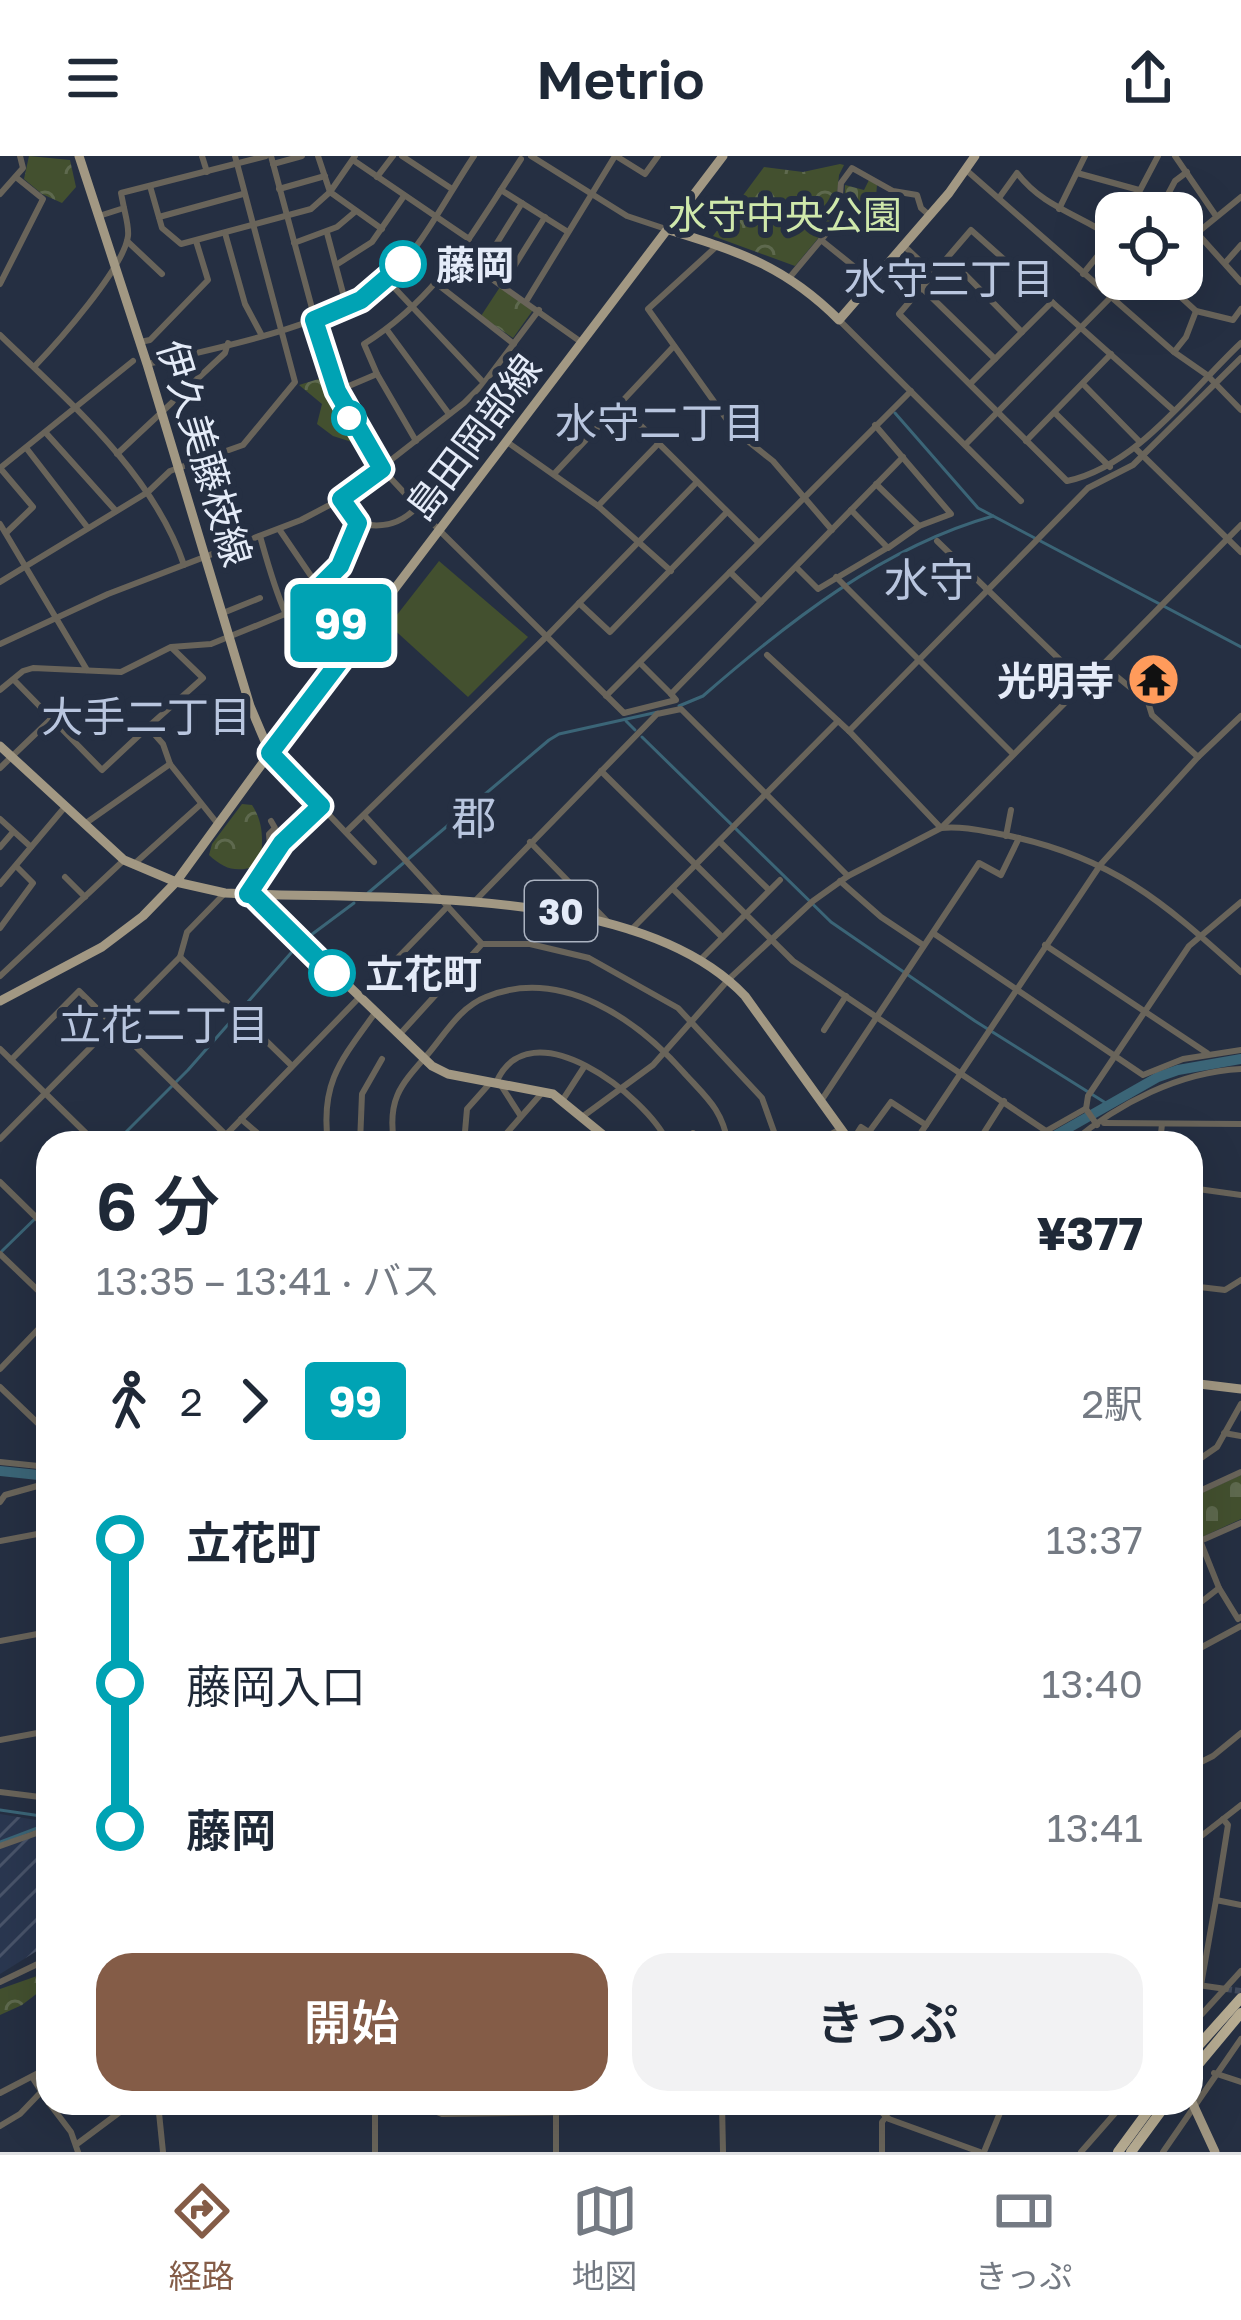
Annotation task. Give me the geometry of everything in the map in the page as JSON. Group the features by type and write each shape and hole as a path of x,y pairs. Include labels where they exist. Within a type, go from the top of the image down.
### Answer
{"highway":[{"path":"1203,2040 1241,1997"},
{"path":"1203,2059 1241,2013"},
{"path":"1118,2152 1145,2115"},
{"path":"1131,2152 1158,2115"}],"main road":[{"name":"伊久美藤枝線","path":"79,156 260,734 270,753"},
{"name":"島田岡部線","path":"270,753 723,156"},
{"path":"669,230 752,256 790,277 839,320 976,156"},
{"path":"0,746 129,862 176,882"},
{"path":"0,1001 102,947 143,916 176,882 270,753"},
{"name":"30","path":"176,882 225,893 554,909 610,923 701,959 729,979 841,1129"},
{"path":"251,894 423,1060 448,1074 544,1091 599,1131"},
{"path":"1203,1384 1241,1389"},
{"path":"1198,2115 1215,2152"}],"street":[{"path":"0,194 23,168 20,156"},
{"path":"202,156 207,172"},
{"path":"34,367 74,323 115,265 127,241 121,194 236,160 302,156"},
{"path":"318,156 330,192 382,229"},
{"path":"377,178 393,156"},
{"path":"402,156 452,189"},
{"path":"421,168 429,156"},
{"path":"147,364 347,308 387,280 474,156"},
{"path":"531,156 627,215 669,230"},
{"path":"527,300 615,156 645,174 658,156"},
{"path":"1059,209 1085,156"},
{"path":"1077,173 1139,190 1158,156"},
{"path":"1175,156 1216,216"},
{"path":"150,186 173,242 196,241 311,209 354,158 470,239"},
{"path":"270,159 337,391 382,469 624,713 681,709 881,917 924,945"},
{"path":"416,441 364,344 414,310 437,284 521,159"},
{"path":"0,582 148,492 170,471 243,445 295,382 236,160"},
{"path":"790,277 838,219 842,183 852,168 893,191 917,195 929,215"},
{"path":"965,169 1095,284"},
{"path":"1169,192 1187,172"},
{"path":"999,199 1017,173 1031,191 1095,225"},
{"path":"279,189 325,176"},
{"path":"0,284 43,199 17,178"},
{"path":"501,190 568,232"},
{"path":"160,218 244,194"},
{"path":"336,265 362,250 404,196"},
{"path":"1203,228 1241,197"},
{"path":"480,270 522,203"},
{"path":"98,216 124,208"},
{"path":"294,243 327,233 356,211"},
{"path":"503,284 544,217"},
{"path":"1172,410 971,230 899,314 1067,481 1110,467 1137,445 1241,343"},
{"path":"225,233 245,304 262,334"},
{"path":"327,233 347,308"},
{"path":"821,239 872,281"},
{"path":"1203,239 1241,282"},
{"path":"127,241 162,274"},
{"path":"140,342 150,340 208,280 196,241"},
{"path":"718,245 648,309 735,431 772,461 832,530"},
{"path":"903,245 934,274"},
{"path":"1225,263 1241,245"},
{"path":"458,255 581,342"},
{"path":"949,258 1022,332"},
{"path":"1083,274 1095,260"},
{"path":"387,280 484,383"},
{"path":"437,284 514,344"},
{"path":"922,288 994,358"},
{"path":"966,444 1108,300"},
{"path":"1114,300 1241,410"},
{"path":"1186,300 1196,310 1233,320 1241,309"},
{"path":"970,385 1052,302"},
{"path":"0,644 341,499 450,416 484,383 539,310"},
{"path":"1174,352 1186,337 1196,310"},
{"path":"839,320 1021,502"},
{"path":"387,330 450,416"},
{"path":"0,335 148,492 176,539 184,565"},
{"path":"116,455 225,352 228,343"},
{"path":"554,474 674,346"},
{"path":"1026,441 1111,354"},
{"path":"849,731 1088,488 1120,474 1142,457 1241,358"},
{"path":"5,533 33,507 0,468 134,361"},
{"path":"337,391 377,374"},
{"path":"1083,384 1137,445 1142,457 1241,552"},
{"path":"606,696 910,391"},
{"path":"620,405 759,543"},
{"path":"1055,413 1110,467"},
{"path":"796,567 818,589 919,526 951,514 875,425"},
{"path":"46,433 116,511"},
{"path":"507,442 598,506 671,572"},
{"path":"598,506 658,444"},
{"path":"27,449 88,528"},
{"path":"671,694 903,457"},
{"path":"347,831 697,482"},
{"path":"876,484 919,526"},
{"path":"341,499 358,523 374,527 398,523 417,507"},
{"path":"851,510 888,548"},
{"path":"579,603 610,632 728,512"},
{"path":"0,690 32,668 121,672 171,647 212,644 286,614 340,566 358,523"},
{"path":"0,524 87,670"},
{"path":"582,1117 653,1065 729,979 813,901 844,879 941,828 1241,525"},
{"path":"279,529 356,640"},
{"path":"260,536 286,614 309,657 330,674"},
{"path":"937,541 1085,684"},
{"path":"730,572 761,602"},
{"path":"836,578 1013,754"},
{"path":"223,613 260,598"},
{"path":"14,680 102,770 202,678 171,647"},
{"path":"766,656 849,731 941,828"},
{"path":"472,904 655,710 676,700 640,663"},
{"path":"1104,666 1148,702 1152,715 1198,757"},
{"path":"922,1131 1101,864 1241,716"},
{"path":"0,768 52,718"},
{"path":"630,931 838,721"},
{"path":"148,727 163,744 170,764 218,823"},
{"path":"270,753 374,862"},
{"path":"83,825 170,764"},
{"path":"601,771 793,961 1046,1131 1093,1117 1172,1082 1241,1069"},
{"path":"0,976 85,897 201,804"},
{"path":"251,894 277,850 321,806"},
{"path":"0,884 64,808"},
{"path":"1006,836 1011,810"},
{"path":"364,815 482,944"},
{"path":"0,819 31,847"},
{"path":"271,821 275,828 269,833 270,846 277,850"},
{"path":"941,828 958,826 1019,838 1101,864 1148,893 1241,972"},
{"path":"0,847 13,832"},
{"path":"821,1101 980,863 1000,874 1019,838"},
{"path":"530,842 610,923"},
{"path":"720,842 770,890"},
{"path":"0,928 33,883 16,865"},
{"path":"64,877 85,897"},
{"path":"701,959 780,880"},
{"path":"673,889 723,938"},
{"path":"0,1138 180,957 187,932 225,893"},
{"path":"1093,1117 1089,1094 1189,946 1241,902"},
{"path":"230,1131 448,904"},
{"path":"933,932 1143,1075 1207,1053 1241,1050"},
{"path":"398,1035 482,944 530,944 589,958 692,1021 762,1098 774,1131"},
{"path":"1045,945 1207,1053"},
{"path":"180,957 292,1066"},
{"path":"393,1131 400,1084 461,1014 490,994 534,988 577,995 625,1018 665,1051 724,1117 726,1131"},
{"path":"11,1060 79,992 222,1131"},
{"path":"824,1030 846,996"},
{"path":"327,1131 325,1104 333,1075 375,1013"},
{"path":"0,1049 84,1131"},
{"path":"465,1131 467,1109 512,1062 533,1051 584,1066 621,1088 648,1110 661,1131"},
{"path":"360,1131 362,1094 382,1059"},
{"path":"562,1101 584,1066"},
{"path":"496,1083 520,1115"},
{"path":"507,1131 544,1091"},
{"path":"984,1131 1004,1101"},
{"path":"870,1131 890,1102 926,1125"},
{"path":"1093,1117 1162,1124 1241,1124"},
{"path":"1081,1131 1093,1117"},
{"path":"241,1119 255,1131"},
{"path":"1161,1131 1162,1124"},
{"path":"837,1131 841,1129"},
{"path":"0,1182 36,1217"},
{"path":"1203,1190 1241,1195"},
{"path":"0,1253 36,1288"},
{"path":"1203,1287 1225,1290 1241,1280"},
{"path":"0,1369 36,1332"},
{"path":"0,1387 36,1422"},
{"path":"1203,1457 1217,1447 1241,1404"},
{"path":"1224,1433 1241,1436"},
{"path":"0,1462 36,1466"},
{"path":"1203,1489 1241,1472"},
{"path":"0,1502 5,1495 36,1486"},
{"path":"1203,1540 1241,1523"},
{"path":"0,1541 36,1534"},
{"path":"1203,1548 1219,1588 1241,1622 1203,1645"},
{"path":"1203,1601 1219,1588"},
{"path":"0,1641 36,1634"},
{"path":"0,1740 36,1733"},
{"path":"1203,1761 1241,1733"},
{"path":"0,1792 36,1796"},
{"path":"1203,1835 1241,1805"},
{"path":"1203,1974 1228,1825 1223,1820"},
{"path":"0,1846 36,1833"},
{"path":"1216,1900 1241,1905"},
{"path":"0,1982 36,1965"},
{"path":"1203,2013 1241,1971"},
{"path":"1203,1985 1226,1989"},
{"path":"1203,2088 1240,2042"},
{"path":"1214,2073 1241,2082"},
{"path":"0,2093 36,2075"},
{"path":"32,2077 36,2084"},
{"path":"0,2126 36,2097"},
{"path":"56,2115 77,2148 117,2115"},
{"path":"159,2115 163,2152"},
{"path":"375,2115 375,2152"},
{"path":"556,2115 556,2152"},
{"path":"722,2115 723,2152"},
{"path":"882,2152 886,2116 982,2152 999,2115"},
{"path":"1081,2152 1113,2115"},
{"path":"1163,2152 1184,2115"}],"shaded area":[{"path":"0,1814 36,1820 36,1952 0,1974"}],"green space":[{"path":"29,156 70,160 76,187 62,203 24,179"},
{"name":"水守中央公園","path":"844,165 835,218 795,266 713,236 764,167 803,172"},
{"path":"869,180 877,185 875,209 869,218 874,231 859,233 844,220 845,185 864,190"},
{"path":"500,287 533,310 513,338 481,316"},
{"path":"325,377 352,442 317,424 322,404 299,385"},
{"path":"439,561 528,637 468,697 389,625"},
{"path":"242,804 252,805 259,820 261,864 233,869 209,855"},
{"path":"1241,1475 1241,1519 1203,1537 1203,1492"},
{"path":"36,1976 36,1994 0,2015 0,1989"}],"waterway":[{"path":"895,413 978,508 1241,647"},
{"path":"679,706 703,696 803,615 875,567 993,516"},
{"path":"368,893 549,740 658,712"},
{"path":"626,721 635,730"},
{"path":"642,737 831,922 1109,1105"},
{"path":"307,938 354,903"},
{"path":"127,1131 188,1070 298,945"},
{"path":"1063,1131 1158,1077 1241,1059"},
{"path":"2,1251 36,1218"},
{"path":"0,1471 36,1475"},
{"path":"0,1810 36,1815"},
{"path":"0,1842 36,1828"}],"tunnel":[{"path":"1226,1989 1241,1991"}],"bus line":[{"name":"99","path":"332,973 248,894 282,843 321,806 270,753 356,640 318,588 340,566 358,523 341,499 382,469 337,391 314,320 361,300 403,264"}],"place":[{"name":"藤岡","path":"403,264"},
{"name":"光明寺","path":"1153,680"},
{"name":"立花町","path":"332,973"}],"district":[{"name":"水守三丁目","path":"949,278"},
{"name":"水守二丁目","path":"660,422"},
{"name":"水守","path":"929,579"},
{"name":"大手二丁目","path":"146,716"},
{"name":"郡","path":"474,817"},
{"name":"立花二丁目","path":"164,1024"}]}
